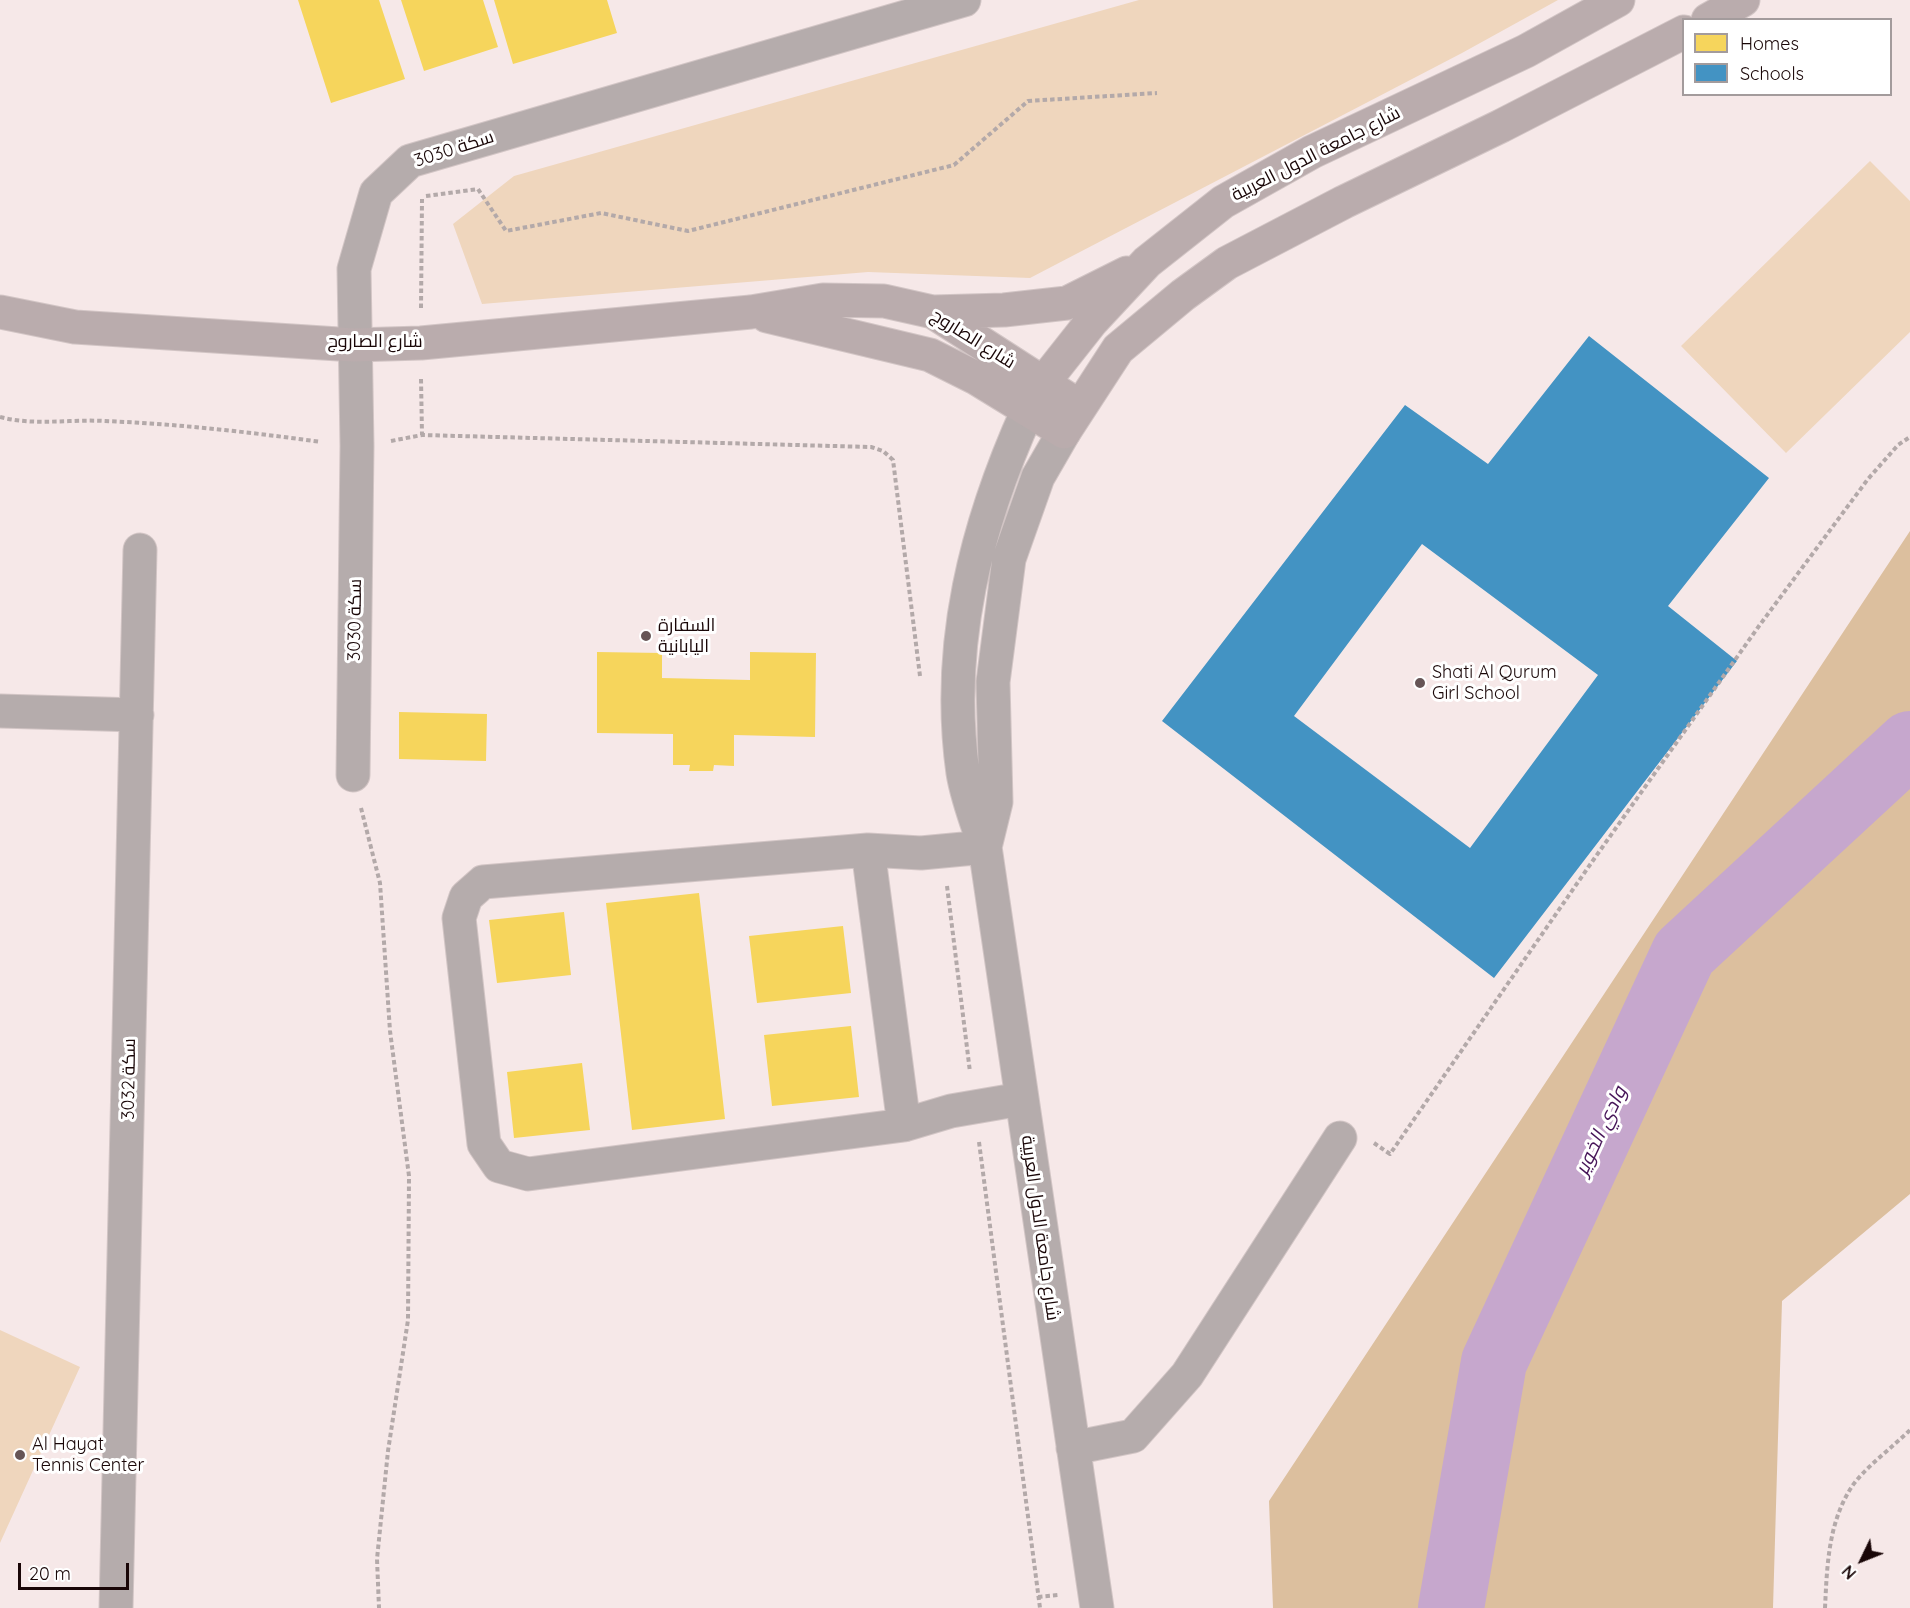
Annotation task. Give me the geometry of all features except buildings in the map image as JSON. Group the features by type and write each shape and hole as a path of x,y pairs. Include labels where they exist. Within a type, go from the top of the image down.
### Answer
{"main road":[{"name":"شارع جامعة الدول العربية","path":"1036,397 1092,321 1148,262 1223,202 1312,152 1526,51 1618,0"},
{"path":"1712,18 1743,0"},
{"name":"شارع جامعة الدول العربية","path":"1072,419 1118,349 1183,295 1227,264 1344,202 1501,126 1682,33"},
{"path":"933,312 1004,310 1067,303 1148,262"},
{"name":"شارع الصاروج","path":"0,312 75,327 354,345 421,343 751,312 823,300 884,301 933,312 1036,397 1072,419"},
{"name":"شارع الصاروج","path":"751,312 930,355 976,378 1036,397"}],"street":[{"name":"سكة 3030","path":"353,775 357,446 354,269 376,193 410,161 964,0"},
{"name":"شارع جامعة الدول العربية","path":"1036,397 1006,458 985,520 966,589 957,672 963,773 986,847 1097,1608"},
{"name":"شارع جامعة الدول العربية","path":"986,847 996,802 993,682 1010,559 1038,477 1072,419"},
{"name":"سكة 3032","path":"116,1608 140,550"},
{"path":"0,711 137,715"},
{"path":"986,847 921,853 868,850 483,882 466,897 459,918 484,1144 499,1166 528,1174 904,1125 975,1107 1021,1099"},
{"path":"868,850 904,1125"},
{"path":"1073,1448 1133,1436 1187,1375 1340,1138"}],"path":[{"path":"423,196 477,189 506,231 601,213 688,231 954,165 1028,101 1157,93"},
{"path":"410,161 423,196 422,435"},
{"path":"0,417 18,422 102,420 222,428 357,446 422,435 871,447 883,451 893,460 921,681"},
{"path":"1340,1138 1349,1126 1390,1154 1594,858 1759,626 1868,479 1898,445 1910,437"},
{"path":"353,775 380,883 390,1031 409,1176 408,1320 386,1463 377,1558 379,1608"},
{"path":"942,851 1040,1608"},
{"path":"1825,1608 1828,1550 1835,1521 1851,1487 1910,1430"}],"shaded area":[{"path":"1139,0 1558,0 1462,53 1030,278 868,272 482,304 453,224 514,176"},
{"path":"1870,161 1910,201 1910,332 1786,453 1681,346"},
{"path":"1910,531 1910,1194 1782,1301 1773,1608 1273,1608 1269,1501"},
{"name":"Al Hayat Tennis Center","path":"0,1330 80,1367 0,1543"}],"waterway":[{"name":"وادي الخوير","path":"1451,1608 1494,1362 1684,953 1910,744"}],"place":[{"name":"السفارة اليابانية","path":"646,636"},
{"name":"Shati Al Qurum Girl School","path":"1420,683"},
{"name":"Al Hayat Tennis Center","path":"20,1455"}]}
